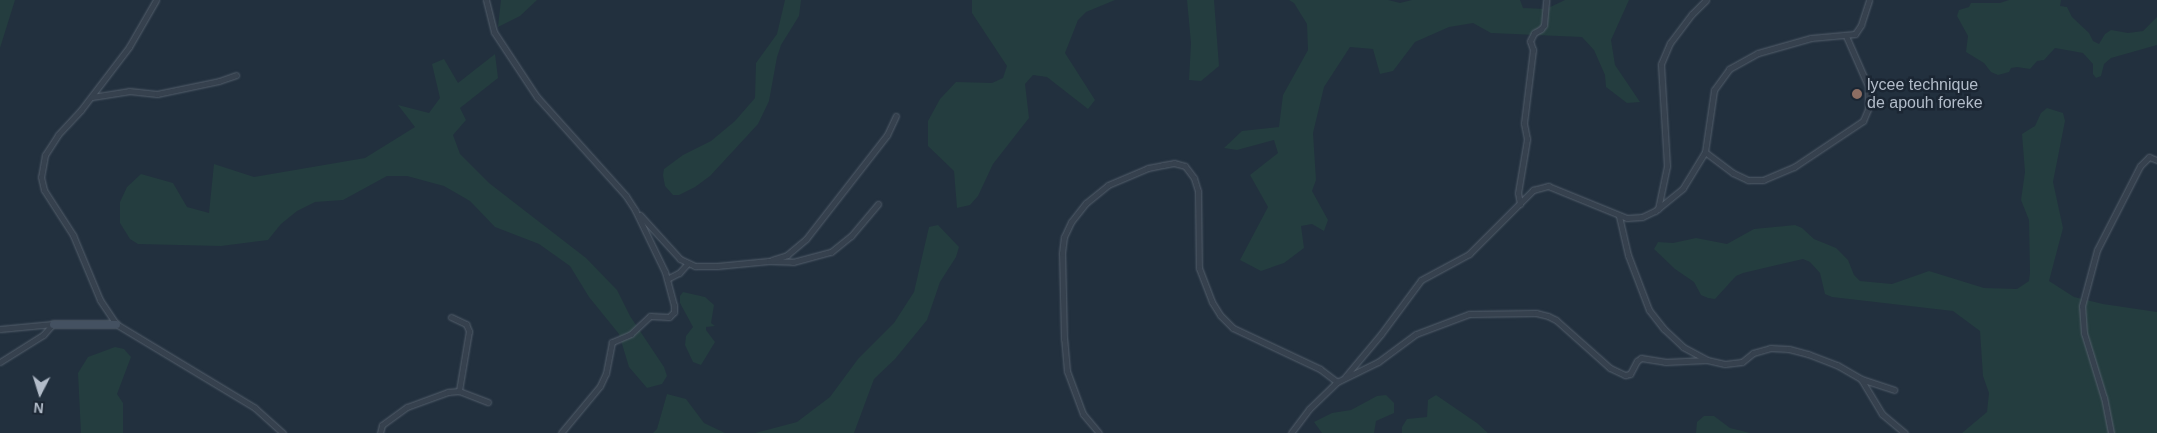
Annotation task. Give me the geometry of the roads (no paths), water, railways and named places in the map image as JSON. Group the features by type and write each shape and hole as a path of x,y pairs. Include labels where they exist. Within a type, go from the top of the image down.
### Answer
{"street":[{"path":"156,0 129,48 91,97 58,135 45,155 41,177 52,204 73,235 100,300 116,324 255,408 283,433"},
{"path":"486,0 494,32 537,97 626,196 635,210 672,290 674,312 669,316 650,316 631,334 615,339 610,345 607,365 600,386 561,433"},
{"path":"1520,204 1518,194 1527,139 1524,123 1533,50 1530,41 1534,33 1542,29 1544,25 1546,0"},
{"path":"1658,209 1666,166 1661,64 1670,43 1692,14 1706,0"},
{"path":"1345,378 1382,334 1421,280 1465,257 1533,190 1548,186 1619,216 1636,219 1658,209 1683,188 1705,152 1714,90 1728,69 1758,53 1811,38 1846,36 1858,31 1869,0"},
{"path":"1705,152 1733,173 1748,180 1763,180 1794,167 1863,121 1868,109 1868,86 1846,36"},
{"path":"91,97 129,91 157,94 219,81 236,75"},
{"path":"769,261 787,255 806,238 887,135 896,116"},
{"path":"2111,433 2104,398 2084,333 2082,306 2097,250 2140,166 2149,157 2157,160"},
{"path":"1099,433 1083,414 1067,371 1063,330 1062,254 1064,237 1071,222 1086,203 1108,185 1142,171 1163,165 1174,163 1185,166 1194,178 1198,191 1199,268 1212,302 1220,315 1233,328 1320,369 1337,382"},
{"path":"635,210 673,252 687,264 717,266 769,261 793,262 831,252 851,236 878,204"},
{"path":"1619,216 1628,255 1649,310 1664,329 1683,347 1707,360 1724,364 1738,363 1763,349 1789,349 1836,365 1861,379 1894,390"},
{"path":"667,278 679,273 687,264"},
{"path":"1291,433 1310,409 1337,382 1378,362 1416,334 1429,327 1462,315 1536,313 1548,316 1556,320 1610,368 1622,375 1630,374 1636,361 1641,358 1664,362 1707,360"},
{"path":"451,317 466,324 469,331 459,390"},
{"path":"0,329 53,324 116,324"},
{"path":"0,362 43,335 53,324"},
{"path":"1861,379 1882,414 1905,433"},
{"path":"380,433 382,425 408,407 431,397 459,390 488,402"}],"place":[{"name":"lycee technique de apouh foreke","path":"1857,94"}]}
